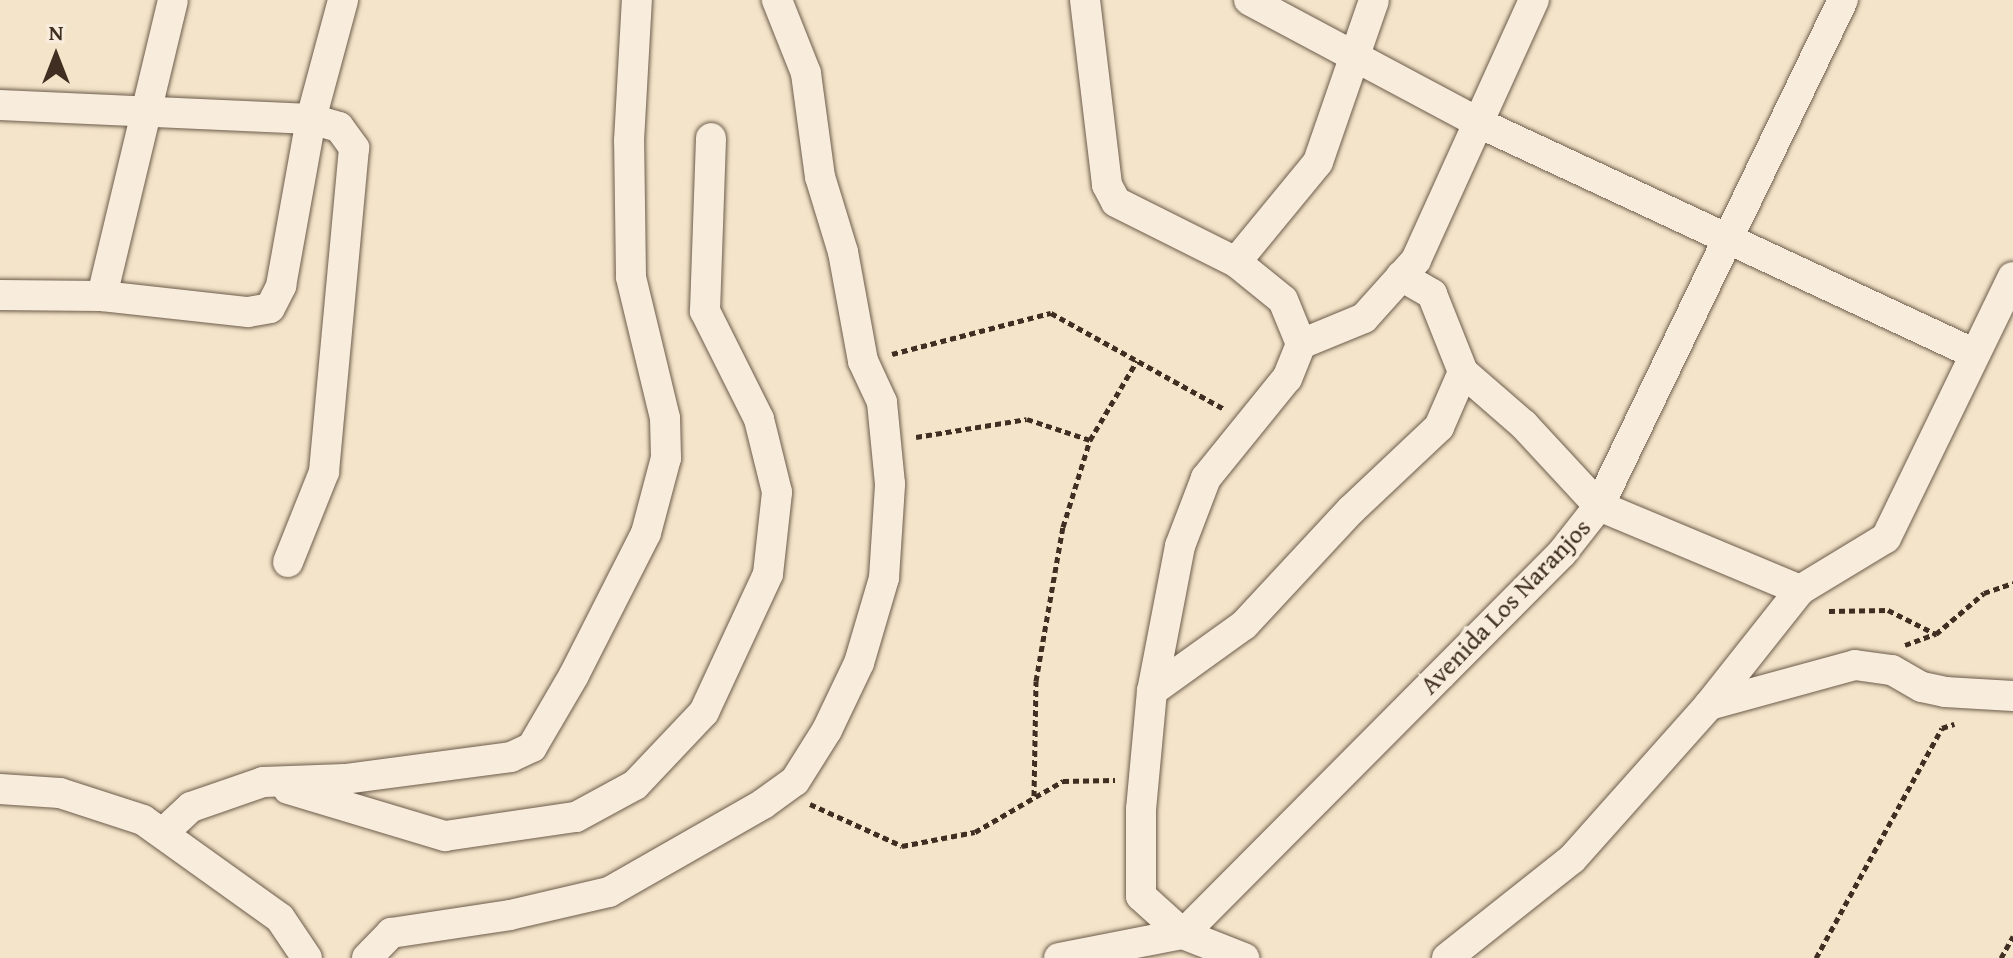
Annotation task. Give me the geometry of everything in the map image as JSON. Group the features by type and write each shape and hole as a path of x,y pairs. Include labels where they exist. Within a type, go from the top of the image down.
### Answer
{"street":[{"path":"102,296 173,0"},
{"path":"0,295 102,296 248,312 270,308 281,286 311,119 343,0"},
{"path":"163,833 191,807 263,782 345,779 487,763 532,747 636,557 661,485 666,438 631,277 629,141 637,0"},
{"path":"367,958 391,933 510,915 609,892 774,798 795,781 827,730 859,663 884,578 890,484 882,402 863,361 843,252 820,177 806,73 777,0"},
{"path":"1085,0 1107,185 1116,202 1236,262 1283,300 1301,344 1287,378 1206,478 1180,546 1152,691 1141,809 1141,896 1183,934 1244,958"},
{"path":"1249,0 1479,123 1728,242 1973,353"},
{"path":"1236,262 1318,162 1352,53 1374,0"},
{"path":"1301,344 1364,318 1416,260 1534,0"},
{"name":"Avenida Los Naranjos","path":"1183,934 1562,553 1599,506 1843,0"},
{"path":"0,105 311,119 339,127 354,148 324,472 288,562"},
{"path":"263,782 445,836 576,817 635,785 704,712 768,574 777,492 759,419 705,311 711,138"},
{"path":"1401,276 1432,294 1463,372 1524,425 1599,506 1808,603"},
{"path":"1447,958 1572,859 1709,705 1808,603 1886,538 1973,353 2013,277"},
{"path":"1152,691 1244,625 1351,510 1421,446 1439,427 1463,372"},
{"path":"1709,705 1855,665 1892,670 1922,687 1945,692 2013,696"},
{"path":"0,789 60,793 143,820 280,918 307,958"},
{"path":"1059,958 1183,934"}],"path":[{"path":"879,358 1051,313 1223,409"},
{"path":"1034,796 1041,639 1067,512 1090,440 1137,361"},
{"path":"899,439 1027,419 1090,440"},
{"path":"1855,665 1882,647 1936,634 1975,598 2013,583"},
{"path":"1808,603 1888,610 1936,634"},
{"path":"1816,958 1942,728 1962,721"},
{"path":"802,800 902,846 975,832 1063,781 1119,780 1118,793"},
{"path":"2001,958 2013,936"}]}
